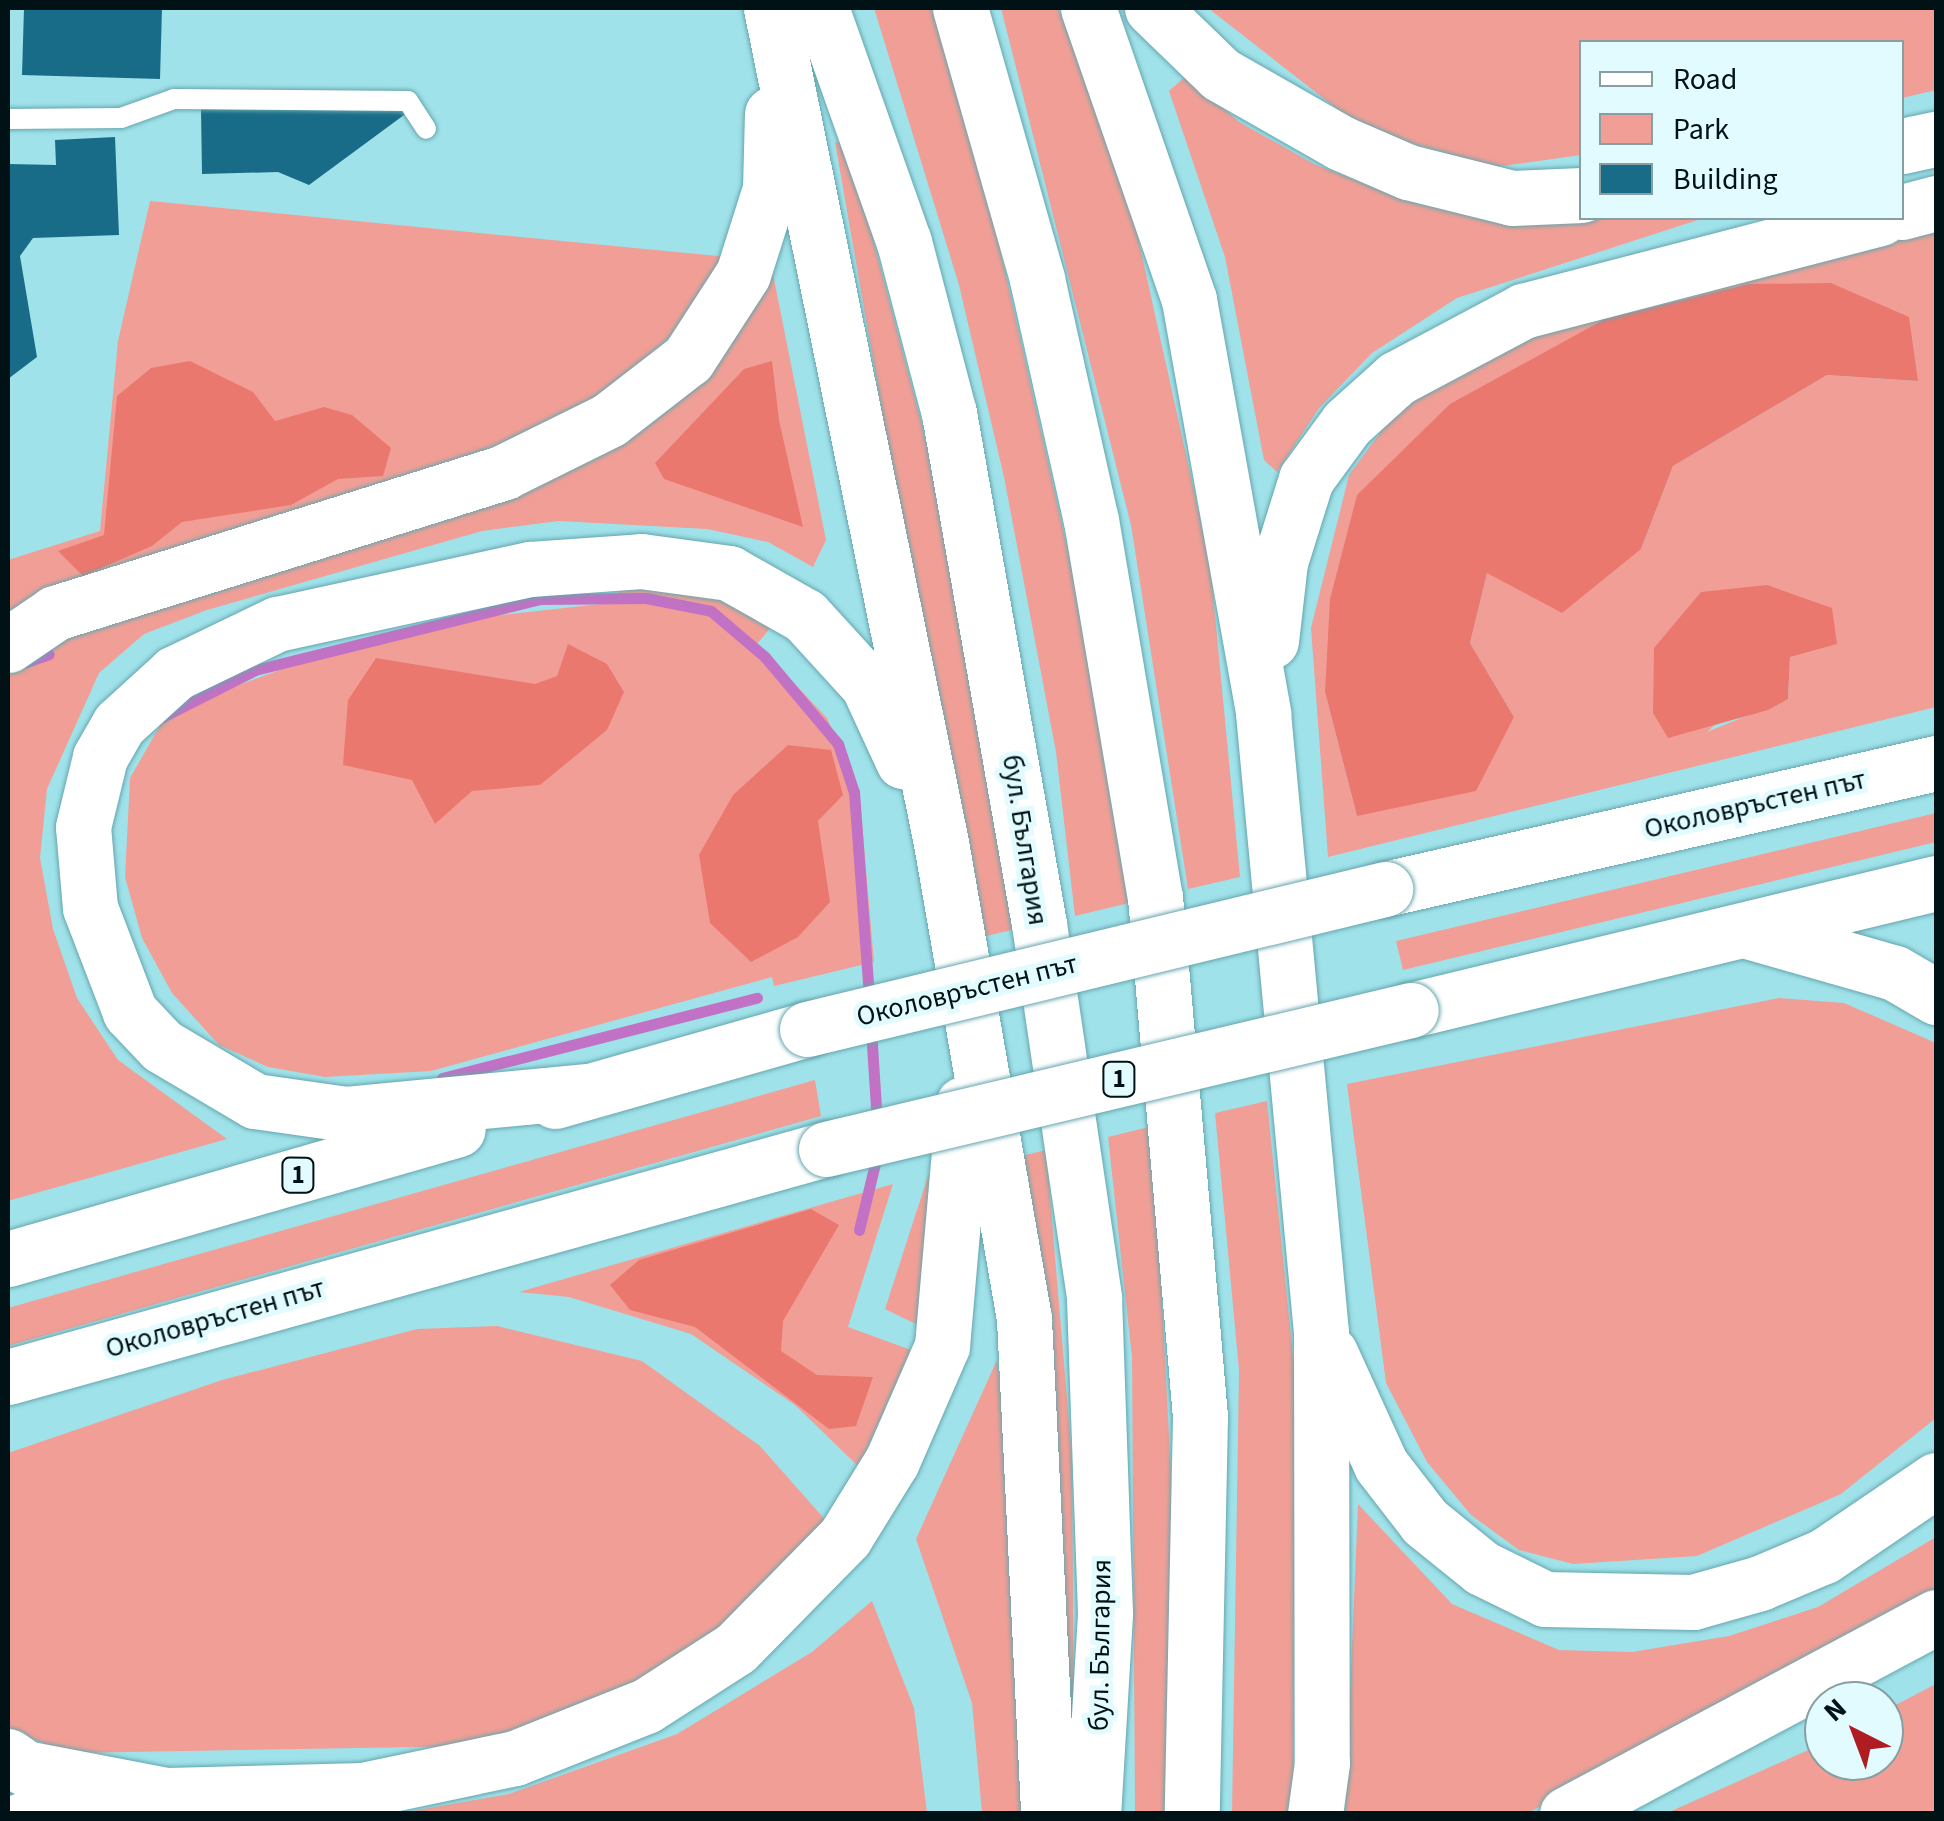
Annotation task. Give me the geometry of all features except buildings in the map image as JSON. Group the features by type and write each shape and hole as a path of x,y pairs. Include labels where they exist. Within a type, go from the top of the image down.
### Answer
{"main road":[{"path":"960,8 1038,279 1082,483 1155,896 1200,1417 1192,1814"},
{"path":"1088,8 1189,300 1263,714 1321,1332 1322,1763 1314,1814"},
{"path":"8,645 55,613 504,472 609,420 688,360 743,274 770,189 789,12"},
{"path":"789,12 942,843 966,1006 1024,1319 1048,1814"},
{"name":"бул. България","path":"789,12 904,242 949,413 1042,942 1094,1298 1105,1614 1093,1814"},
{"path":"1157,12 1276,114 1408,172 1512,198 1579,195"},
{"path":"1904,146 1936,139"},
{"path":"1904,211 1936,202"},
{"path":"1263,714 1295,507 1347,423 1397,378 1523,311 1872,220"},
{"path":"588,1091 346,1114 255,1100 162,1046 130,1012 90,908 84,827 100,757 119,724 175,673 277,624 530,569 686,564 772,594 840,650 868,685 942,843"},
{"name":"Околовръстен път","path":"8,1258 807,1028 1936,762"},
{"name":"Околовръстен път","path":"16,1382 826,1148 1936,883"},
{"path":"1742,930 1895,973 1936,997"},
{"path":"8,1756 25,1768 167,1795 363,1790 515,1758 646,1706 736,1648 798,1592 892,1461 942,1346 966,1006"},
{"path":"1321,1332 1381,1464 1425,1522 1482,1568 1545,1599 1693,1602 1760,1583 1824,1556 1936,1480"},
{"path":"1567,1814 1936,1617"}],"street":[{"path":"21,1814 167,1795"}],"lane":[{"path":"8,118 122,118 174,98 408,101 426,129"}],"green space":[{"path":"874,8 934,8 990,204 1092,658 1129,903 1075,916 1056,752 1004,477 959,285"},
{"path":"1001,8 1058,8 1127,188 1210,563 1240,877 1188,889 1131,525"},
{"path":"1208,8 1936,8 1936,90 1904,98 1904,40 1579,40 1579,155 1495,167 1364,130"},
{"path":"1187,75 1239,122 1314,164 1398,196 1579,220 1698,220 1457,298 1372,353 1319,408 1277,472 1264,460 1225,257 1169,91"},
{"path":"835,142 848,144 958,562 1020,928 974,939"},
{"path":"150,201 728,257 672,335 619,384 548,428 8,611 8,560 100,531 118,341"},
{"path":"1936,223 1936,707 1328,857 1311,628 1349,475 1383,429 1430,381 1548,324","holes":["1831,283 1918,381 1827,375 1673,466 1641,549 1487,573 1470,643 1514,717 1357,816 1325,692","1790,657 1788,699 1707,732"]},
{"path":"772,269 826,540 813,567 768,542 707,529 559,521 482,531 207,610 144,634 99,673 47,789 40,858 53,929 77,998 118,1060 227,1139 8,1201 8,671 48,641 444,518"},
{"path":"619,582 716,588 776,621 757,644 827,718 859,789 874,962 774,986 772,977 431,1071 325,1077 268,1067 219,1045 172,993 142,938 125,877 130,778 162,722 190,703 337,649 475,618 618,602"},
{"path":"1936,813 1936,842 1403,970 1396,941"},
{"path":"1779,998 1844,1003 1936,1043 1936,1418 1841,1494 1697,1556 1573,1564 1519,1550 1471,1515 1427,1462 1386,1383 1347,1084"},
{"path":"815,1080 821,1116 8,1346 8,1308"},
{"path":"1267,1101 1296,1386 1293,1813 1232,1813 1239,1370 1215,1113"},
{"path":"1153,1126 1172,1495 1167,1813 1135,1813 1132,1357 1108,1137"},
{"path":"1046,1150 1072,1458 1074,1756 1017,1157"},
{"path":"946,1172 918,1325 885,1309 928,1176"},
{"path":"893,1184 848,1327 911,1350 859,1467 795,1405 691,1334 569,1297 519,1292"},
{"path":"497,1326 642,1361 760,1446 836,1532 655,1680 476,1746 70,1753 8,1730 8,1453 222,1380 417,1329"},
{"path":"997,1360 1019,1553 1023,1813 982,1813 972,1703 916,1539"},
{"path":"1358,1504 1452,1604 1559,1650 1632,1652 1729,1636 1818,1607 1936,1537 1936,1596 1528,1813 1345,1814"},
{"path":"872,1601 914,1708 927,1813 401,1813 509,1794 677,1734 812,1652"},
{"path":"1936,1684 1936,1813 1667,1813 1804,1752 1804,1781 1904,1781 1904,1701"}],"shaded area":[{"path":"1831,283 1909,317 1918,381 1827,375 1673,466 1641,549 1562,613 1487,573 1470,643 1514,717 1476,791 1357,816 1325,692 1330,599 1357,495 1450,404 1605,319 1749,284"},
{"path":"190,361 253,392 275,421 324,407 352,415 391,448 383,476 338,479 291,505 182,522 152,546 83,576 58,551 104,535 117,396 151,368"},
{"path":"772,361 779,420 803,527 664,479 655,463 744,369"},
{"path":"1767,585 1832,608 1837,644 1790,657 1788,699 1768,710 1668,738 1653,713 1654,648 1701,592"},
{"path":"568,644 607,664 624,692 607,730 540,785 472,791 435,824 412,780 343,765 348,700 376,658 535,684 557,676"},
{"path":"788,745 831,750 843,795 818,821 830,902 798,937 751,962 710,923 699,855 733,795"},
{"path":"811,1209 839,1225 783,1321 781,1351 817,1375 873,1377 856,1426 829,1429 695,1327 630,1310 610,1285 639,1260"}],"waterway":[{"path":"162,717 255,670 539,599 646,598 711,611 765,657 838,744 854,792 869,997"},
{"path":"26,662 49,654"},
{"path":"442,1078 757,998"},
{"path":"871,1030 877,1122"},
{"path":"859,1230 877,1155"}]}
